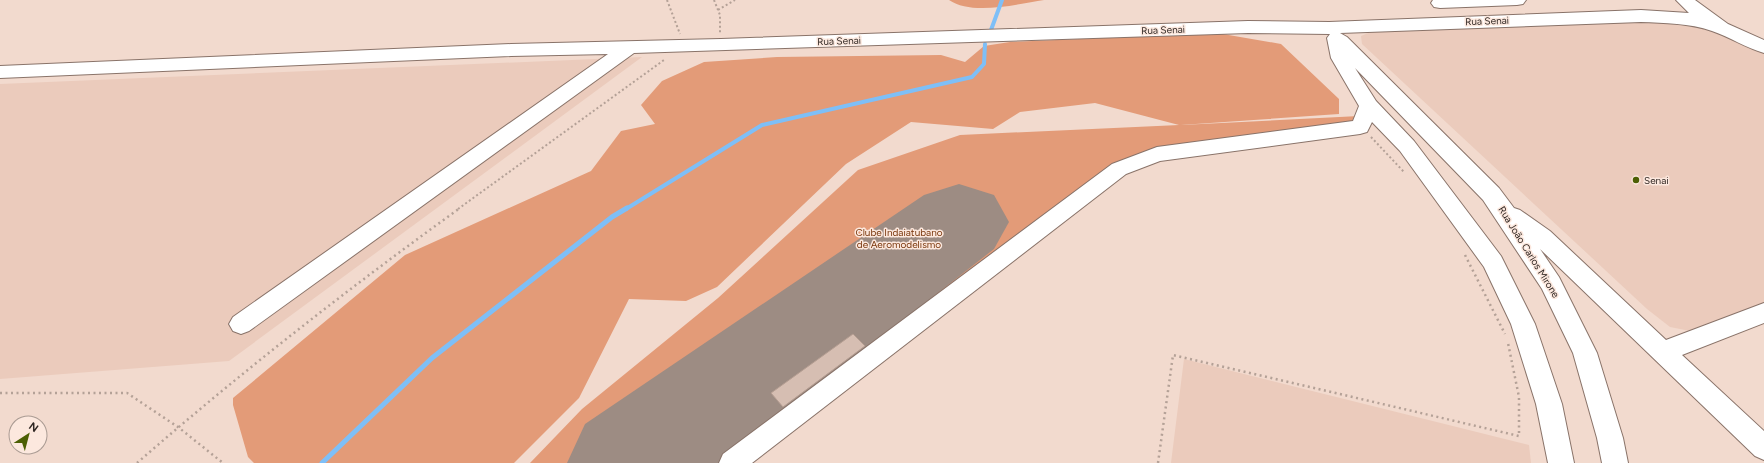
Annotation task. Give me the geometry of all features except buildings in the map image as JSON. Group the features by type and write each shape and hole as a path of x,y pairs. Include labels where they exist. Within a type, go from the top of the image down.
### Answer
{"street":[{"path":"1455,22 1440,3 1517,0"},
{"path":"1641,16 1666,0"},
{"path":"1685,0 1697,13 1716,26 1742,39 1764,47"},
{"name":"Rua Senai","path":"0,72 503,51 1248,27 1333,33 1455,22 1641,16 1690,19 1716,26"},
{"path":"1333,33 1340,58 1369,106 1407,146 1493,262 1523,324 1549,404 1560,463"},
{"name":"Rua João Carlos Mirone","path":"1333,33 1491,194 1504,211 1551,284 1584,353 1610,438 1615,463"},
{"path":"241,324 630,47"},
{"path":"732,463 1119,169 1157,154 1360,127 1369,106"},
{"path":"1504,211 1542,237 1764,448"},
{"path":"1662,352 1764,313"}],"path":[{"path":"137,463 178,427 383,263 684,45 668,0"},
{"path":"714,0 718,10 721,45"},
{"path":"718,10 735,0"},
{"path":"1360,127 1381,146 1405,173"},
{"path":"1158,463 1173,355 1519,436 1519,396 1506,336 1464,253"},
{"path":"0,393 127,393 178,427 223,463"}],"shaded area":[{"name":"Senai","path":"1661,20 1697,24 1764,50 1764,303 1690,331 1670,327 1647,309 1362,44 1361,36 1375,30"},
{"path":"642,57 229,361 0,379 0,84"},
{"path":"1184,359 1529,445 1531,463 1171,463"}],"green space":[{"path":"949,0 1044,0 995,8 982,8 959,5"},
{"name":"Clube Indaiatubano de Aeromodelismo","path":"1217,33 1281,44 1339,99 1339,114 1181,125 1359,116 1360,127 1157,154 1119,169 730,463 530,463 582,409 718,298 858,170 960,135 1179,125 1095,103 1020,112 993,129 911,122 846,164 717,287 686,301 629,299 579,398 514,463 254,463 248,457 233,405 233,398 405,255 591,171 621,131 655,124 641,105 662,81 704,62 777,57 941,55 965,62 984,46 1010,42"}],"waterway":[{"path":"991,30 1002,0"},
{"path":"626,209 762,125 972,77 984,64 985,44"},
{"path":"322,463 432,358 612,217 627,208"}],"runway":[{"path":"628,463 959,222"}],"place":[{"name":"Senai","path":"1636,180"}]}
